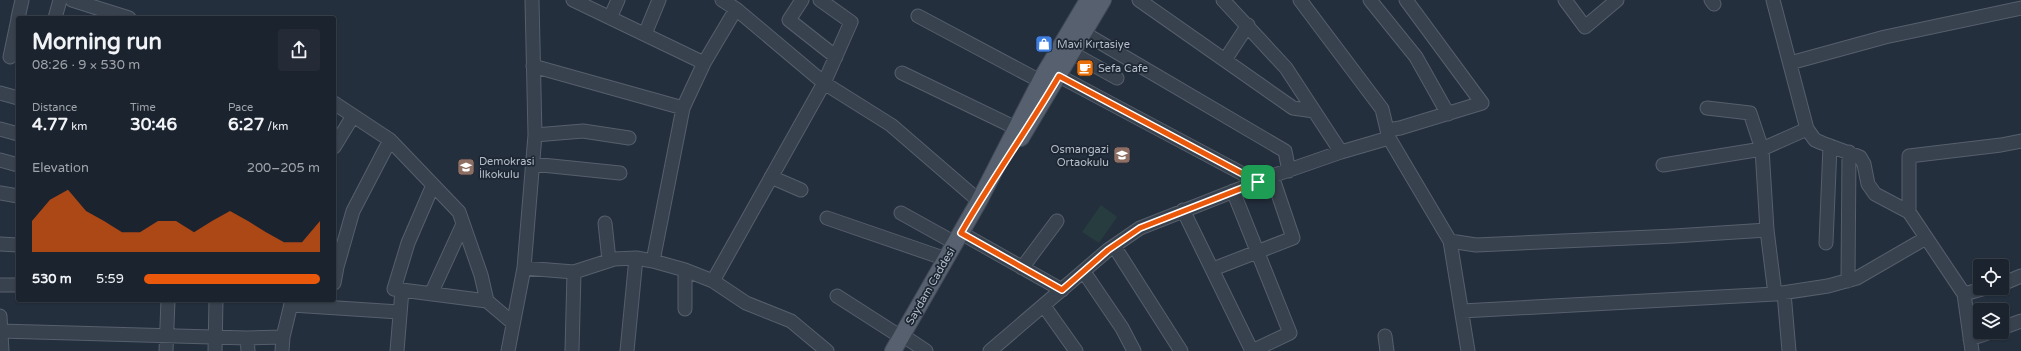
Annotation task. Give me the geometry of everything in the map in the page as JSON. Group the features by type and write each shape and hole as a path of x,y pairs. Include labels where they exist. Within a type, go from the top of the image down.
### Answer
{"main road":[{"path":"979,201 1040,81 1088,0"},
{"path":"979,201 1032,121 1103,0"},
{"name":"Saydam Caddesi","path":"893,351 979,201"}],"street":[{"path":"18,16 22,0"},
{"path":"56,16 60,0"},
{"path":"72,0 92,13 115,16"},
{"path":"508,351 524,268 535,135 532,0"},
{"path":"572,0 704,63"},
{"path":"610,18 618,0"},
{"path":"645,34 660,0"},
{"path":"722,0 736,9 824,83 891,125 979,201"},
{"path":"802,0 789,20 836,57"},
{"path":"713,281 824,83 851,22 820,0"},
{"path":"1139,0 1293,108 1314,111"},
{"path":"1224,0 1286,68 1341,152"},
{"path":"1300,0 1382,109 1389,134 1450,241 1468,351"},
{"path":"1370,0 1416,57 1448,114"},
{"path":"995,350 1114,246 1140,228 1272,176 1389,134 1482,103 1406,0"},
{"path":"1565,0 1585,27 1617,0"},
{"path":"1773,0 1807,129 1815,140 1849,152 1862,160 1868,184 1875,194 1909,212 1964,294 1971,345 1980,339"},
{"path":"1790,63 1885,37 2021,8"},
{"path":"653,261 683,108 704,63 736,9"},
{"path":"918,16 1040,81"},
{"path":"1225,60 1248,25"},
{"path":"9,57 16,27"},
{"path":"1084,33 1285,151 1288,171"},
{"path":"1072,53 1117,78"},
{"path":"533,66 683,108"},
{"path":"902,73 1016,128"},
{"path":"1059,76 1258,182"},
{"path":"0,92 16,97"},
{"path":"336,104 390,140 458,212 481,275 487,301"},
{"path":"1707,108 1750,113 1762,149 1767,230 1780,294 1789,351"},
{"path":"336,143 353,116"},
{"path":"0,129 16,133"},
{"path":"1663,165 1762,149 1807,129"},
{"path":"535,135 583,131 629,138"},
{"path":"336,272 353,211 390,140"},
{"path":"1909,212 1909,156 2001,145 2021,141"},
{"path":"1826,243 1830,146"},
{"path":"1848,281 1849,152"},
{"path":"0,160 16,164"},
{"path":"532,164 620,173"},
{"path":"1213,270 1293,238 1272,176"},
{"path":"771,177 801,190"},
{"path":"433,185 408,243 394,289 487,301 513,323"},
{"path":"1183,210 1252,351 1290,333 1256,252 1233,191"},
{"path":"0,193 16,196"},
{"path":"901,213 1022,268 1062,290"},
{"path":"827,218 946,259"},
{"path":"1022,268 1057,221"},
{"path":"605,223 609,260"},
{"path":"431,294 463,224"},
{"path":"1450,241 1476,245 1674,236 1767,230"},
{"path":"1462,311 1780,294 1848,281 1866,273 1926,238"},
{"path":"0,244 16,245"},
{"path":"1114,246 1181,351"},
{"path":"627,351 636,258"},
{"path":"524,268 574,272 609,260 636,258 653,261 685,270 713,281 746,303 791,321 827,351"},
{"path":"685,270 685,309"},
{"path":"572,351 574,272"},
{"path":"1084,272 1122,328 1134,351"},
{"path":"2009,281 2021,276"},
{"path":"0,285 16,285"},
{"path":"398,351 399,312 402,290"},
{"path":"1964,294 1973,292"},
{"path":"837,296 926,351"},
{"path":"166,351 168,302"},
{"path":"215,351 216,302"},
{"path":"282,351 283,337 292,302 330,304 399,312"},
{"path":"1044,306 1076,351"},
{"path":"0,317 2,351"},
{"path":"2009,325 2021,321"},
{"path":"0,331 247,338 283,337"},
{"path":"1385,336 1387,351"},
{"path":"247,338 248,351"}],"green space":[{"path":"1101,205 1117,217 1099,243 1082,232"}],"place":[{"name":"Mavi Kırtasiye","path":"1044,44"},
{"name":"Sefa Cafe","path":"1085,68"},
{"name":"Osmangazi Ortaokulu","path":"1122,155"},
{"name":"Demokrasi İlkokulu","path":"466,167"}],"route":[{"path":"1059,76 1258,182 1140,228 1108,250 1062,290 961,233 979,201 1032,121 1059,76"}]}
